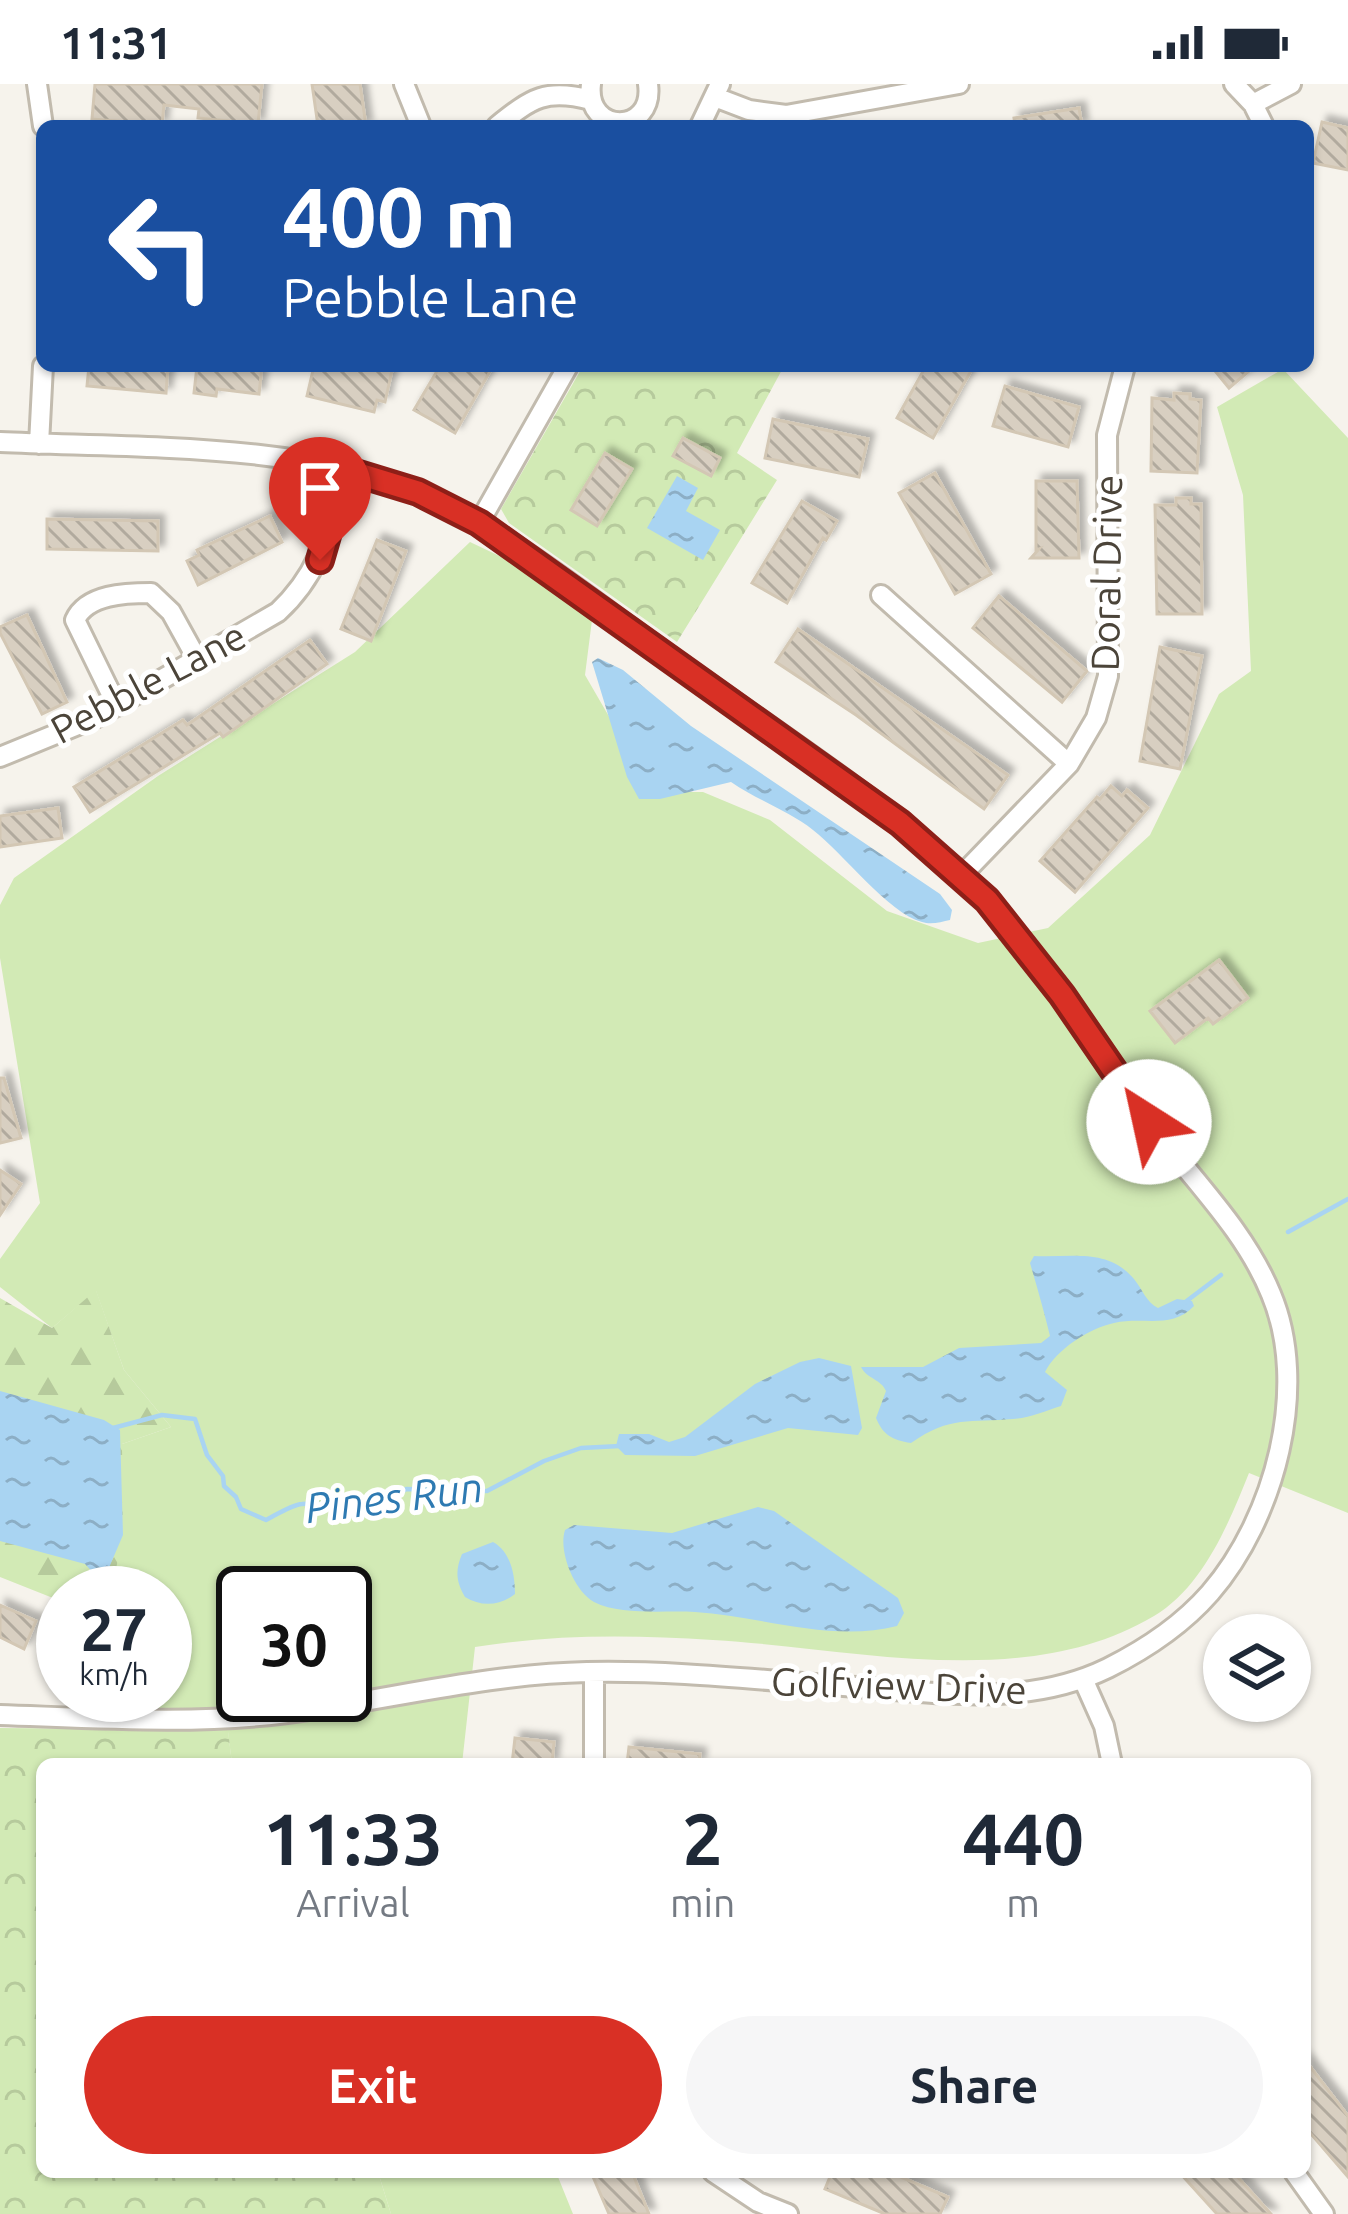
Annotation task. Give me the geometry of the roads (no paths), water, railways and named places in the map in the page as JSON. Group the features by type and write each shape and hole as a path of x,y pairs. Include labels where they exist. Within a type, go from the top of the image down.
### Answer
{"street":[{"path":"37,84 43,120"},
{"path":"404,84 419,120"},
{"path":"632,120 646,107 648,84"},
{"path":"703,120 718,90 749,110 786,115 958,84"},
{"path":"1234,84 1261,120"},
{"path":"1253,104 1291,84"},
{"path":"506,120 545,94 591,92 602,117 612,120"},
{"path":"39,444 43,372"},
{"path":"479,523 565,372"},
{"name":"Doral Drive","path":"962,875 1069,764 1096,718 1108,676 1107,436 1120,372"},
{"name":"Golfview Drive","path":"0,442 268,455 346,470 418,492 479,523 826,767 962,875 1062,995 1149,1122 1237,1234 1271,1292 1284,1337 1287,1390 1284,1435 1272,1481 1239,1550 1210,1593 1163,1636 1083,1679 1029,1694 594,1672 522,1675 278,1714 0,1715"},
{"name":"Pebble Lane","path":"0,757 117,706 278,611 304,588 320,560 346,470"},
{"path":"117,706 75,620 84,605 110,596 151,593 171,612 197,658"},
{"path":"881,595 1069,764"},
{"path":"594,1672 594,1758"},
{"path":"1083,1679 1104,1726 1111,1758"},
{"path":"720,2178 756,2208 788,2214"},
{"path":"1298,2178 1324,2214"}],"water":[{"path":"677,476 698,488 686,511 720,530 703,560 647,528"},
{"path":"598,658 623,670 691,726 940,894 952,910 950,920 929,923 909,916 880,895 813,830 731,782 660,799 639,799 627,777 592,662"},
{"path":"1034,1256 1100,1258 1123,1269 1158,1308 1177,1299 1192,1301 1194,1306 1176,1318 1125,1321 1074,1341 1045,1372 1067,1390 1061,1406 1019,1418 950,1424 911,1443 885,1433 876,1418 886,1391 861,1367 923,1367 959,1348 1041,1343 1050,1336 1030,1263"},
{"path":"819,1358 851,1366 862,1428 858,1435 788,1428 695,1456 625,1455 616,1446 619,1434 649,1434 669,1442 685,1437 755,1384"},
{"path":"0,1391 104,1420 120,1430 123,1535 110,1566 87,1566 0,1541"},
{"path":"758,1507 774,1511 898,1598 904,1613 897,1626 847,1632 720,1614 617,1609 587,1597 566,1559 565,1530 574,1525 672,1533"},
{"path":"493,1542 511,1565 515,1594 484,1604 465,1597 458,1566 462,1554"}],"waterway":[{"name":"Pines Run","path":"1288,1232 1348,1199"},
{"name":"Pines Run","path":"1184,1303 1221,1275"},
{"name":"Pines Run","path":"113,1428 162,1415 195,1419 224,1486 241,1509 266,1520 302,1504 364,1509 406,1489 487,1491 581,1448 620,1446"}]}
